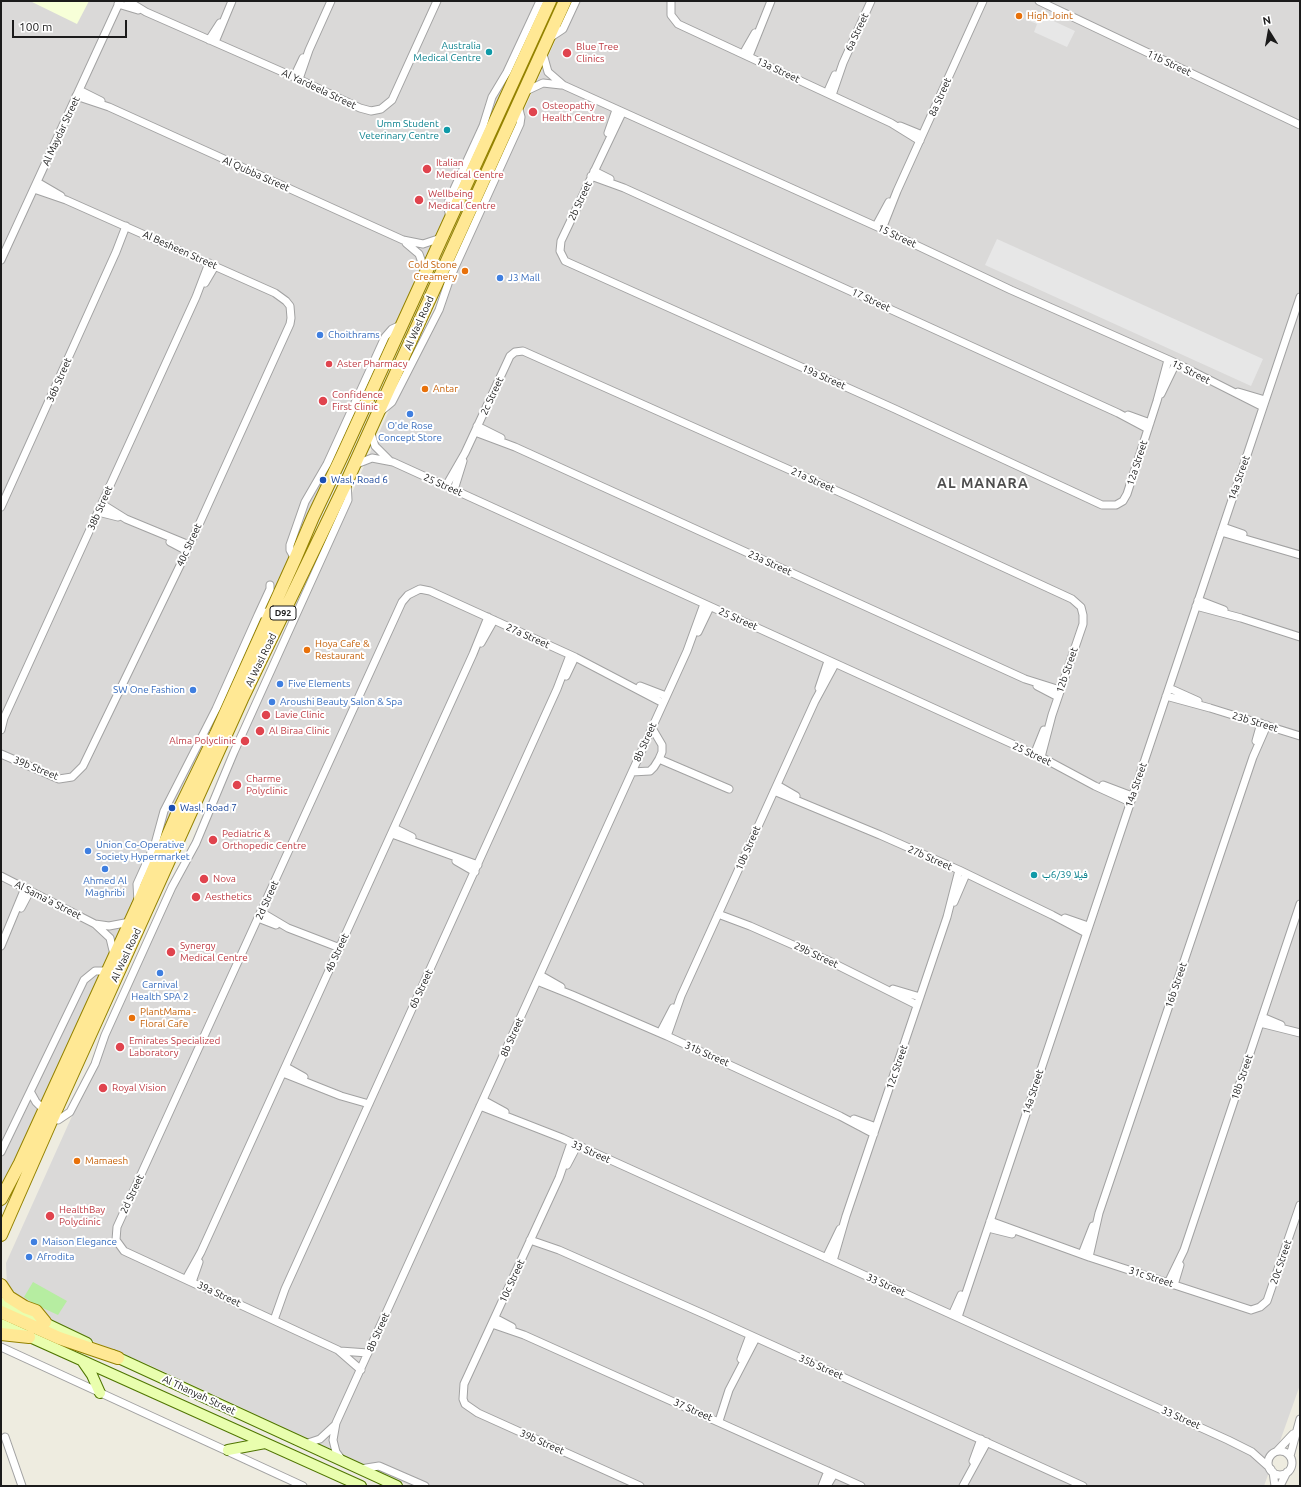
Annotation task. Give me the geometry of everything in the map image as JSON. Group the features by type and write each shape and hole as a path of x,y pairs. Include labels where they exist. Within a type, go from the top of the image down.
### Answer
{"main road":[{"name":"Al Wasl Road","path":"2,1226 107,971 138,905 177,814 296,559 312,517 451,220 550,1"},
{"name":"Al Wasl Road","path":"1,1199 48,1114 239,706 347,481 565,1"},
{"path":"1,1242 2,1226 20,1163"},
{"path":"1,1285 9,1297 25,1307 36,1311 45,1322"},
{"name":"Al Thanyah Street","path":"1,1302 118,1358 397,1486"},
{"path":"1,1312 59,1338 118,1358"},
{"name":"Al Thanyah Street","path":"1,1324 82,1362 115,1374 362,1486"},
{"path":"1,1334 29,1337"},
{"path":"82,1362 92,1375 100,1393"},
{"path":"228,1450 265,1442"}],"street":[{"name":"Al Yardeela Street","path":"128,1 146,12"},
{"path":"212,41 232,1"},
{"path":"297,78 331,1"},
{"name":"Al Yardeela Street","path":"119,3 146,12 297,78 365,110 381,109 392,100 437,1"},
{"path":"451,220 448,208 449,200 483,126 492,97 507,72 540,1"},
{"path":"548,39 563,29 576,1"},
{"name":"13a Street","path":"671,1 670,11 673,19 678,24 921,138"},
{"path":"746,55 771,1"},
{"name":"6a Street","path":"830,94 871,1"},
{"name":"8a Street","path":"879,228 983,1"},
{"name":"11b Street","path":"1039,1 1300,125"},
{"name":"Al Maydar Street","path":"1,260 119,3"},
{"name":"15 Street","path":"542,53 548,72 563,86"},
{"name":"15 Street","path":"524,91 543,83 563,86 1168,360 1228,390 1264,403"},
{"name":"Al Qubba Street","path":"78,93 403,240 422,244 443,236"},
{"name":"2b Street","path":"561,241 619,112"},
{"name":"17 Street","path":"592,173 1149,426"},
{"name":"Al Besheen Street","path":"37,182 66,200"},
{"name":"Al Besheen Street","path":"34,189 66,200 212,264 281,296 290,306"},
{"name":"36b Street","path":"1,507 116,252 129,228"},
{"name":"Al Qubba Street","path":"403,240 419,254 423,262 425,275"},
{"name":"19a Street","path":"561,241 561,255 568,263 888,406 1102,505"},
{"name":"38b Street","path":"1,730 3,721 212,264"},
{"name":"14a Street","path":"955,1316 989,1224 1300,297"},
{"name":"40c Street","path":"72,777 80,771 86,762 188,548 290,324 290,306"},
{"name":"2c Street","path":"446,486 465,453 510,356 519,351 528,352"},
{"name":"21a Street","path":"528,352 1072,599 1081,607 1083,624"},
{"name":"12a Street","path":"1102,505 1116,505 1125,498 1157,401 1168,360"},
{"name":"12a Street","path":"1157,401 1176,364"},
{"name":"23a Street","path":"476,429 1059,694"},
{"name":"25 Street","path":"370,430 378,449 393,462"},
{"name":"2c Street","path":"454,490 465,453"},
{"name":"25 Street","path":"354,465 372,458 393,462 1038,756 1082,779 1131,799"},
{"path":"31,1093 48,1114 58,1120 70,1112 95,1064 105,1035 172,887 196,843 234,752 348,500 347,481"},
{"path":"102,504 126,519 188,548"},
{"path":"98,512 126,519"},
{"path":"1222,529 1300,556"},
{"path":"138,905 137,884 155,844 162,815 216,709 270,589 270,585"},
{"name":"2d Street","path":"117,1227 402,602 408,594 415,590 430,591"},
{"name":"27a Street","path":"430,591 573,656 665,700"},
{"path":"1197,603 1300,637"},
{"name":"8b Street","path":"343,1461 336,1452 333,1440 336,1423 707,605"},
{"path":"258,615 272,610"},
{"name":"4b Street","path":"189,1280 473,654 491,619"},
{"name":"12b Street","path":"1038,756 1083,624"},
{"name":"6b Street","path":"272,1319 573,656"},
{"name":"10b Street","path":"664,1034 832,662"},
{"name":"23b Street","path":"1169,688 1210,708"},
{"name":"23b Street","path":"1166,696 1264,724 1300,736"},
{"name":"16b Street","path":"1085,1255 1264,724"},
{"path":"632,772 650,770 659,759 662,745 652,728"},
{"name":"39b Street","path":"1,754 54,778 63,779 72,777"},
{"path":"659,759 729,789"},
{"name":"27b Street","path":"775,788 807,804 959,870 1052,915 1087,930"},
{"path":"393,831 476,868"},
{"name":"12c Street","path":"833,1261 846,1216 947,917 959,870"},
{"name":"12c Street","path":"947,917 966,874"},
{"name":"Al Sama'a Street","path":"1,876 95,924 110,938 114,957"},
{"path":"1,946 28,890"},
{"name":"18b Street","path":"1171,1284 1184,1250 1300,904"},
{"name":"29b Street","path":"719,912 881,986 918,1005"},
{"path":"260,915 338,951"},
{"name":"Al Sama'a Street","path":"95,924 109,926 130,922"},
{"path":"1,1152 31,1093 84,980 95,971 107,971"},
{"name":"31b Street","path":"538,978 572,995 664,1034 840,1116 875,1130"},
{"name":"29b Street","path":"881,986 920,997"},
{"path":"1261,1020 1298,1033"},
{"path":"284,1070 367,1107"},
{"name":"33 Street","path":"482,1103 955,1316 1252,1452 1261,1454 1276,1452"},
{"name":"10c Street","path":"464,1384 574,1144"},
{"name":"20c Street","path":"1269,1296 1300,1205"},
{"name":"12c Street","path":"826,1258 846,1216"},
{"name":"31c Street","path":"989,1224 1246,1309 1260,1307 1269,1296"},
{"name":"39a Street","path":"117,1227 116,1240 124,1251 338,1350 361,1370"},
{"name":"35b Street","path":"532,1238 753,1336 1083,1486"},
{"name":"37 Street","path":"493,1321 861,1486"},
{"path":"716,1420 753,1336"},
{"path":"1,1347 228,1450 292,1484 303,1486"},
{"name":"39a Street","path":"338,1350 368,1353"},
{"name":"39b Street","path":"464,1384 462,1399 471,1410 640,1486"},
{"path":"1280,1486 1292,1463 1290,1456 1296,1429 1300,1419"},
{"name":"8b Street","path":"305,1444 320,1439 336,1423"},
{"path":"1275,1486 1269,1462 1276,1452 1288,1441 1296,1429"},
{"path":"5,1436 22,1486"},
{"path":"963,1486 984,1441"},
{"name":"33 Street","path":"1252,1452 1272,1471"},
{"path":"1276,1452 1284,1452 1290,1456"},
{"path":"360,1468 379,1466 425,1486"},
{"path":"1272,1471 1280,1474 1287,1472"},
{"path":"822,1486 831,1473"},
{"path":"827,1486 831,1473"},
{"path":"20,1478 26,1486"}],"shaded area":[{"path":"1,1 551,1 1,1211"},
{"path":"30,1 89,1 77,24"},
{"name":"AL MANARA","path":"573,1 1300,1 1300,1385 1264,1486 411,1486 147,1364 30,1315 7,1288 6,1263"},
{"path":"1032,11 1075,31 1067,47 1034,32 1037,24 1027,20"},
{"path":"997,239 1263,359 1251,386 985,265"}],"green space":[{"path":"33,1282 67,1301 58,1315 34,1304 24,1297"}],"place":[{"name":"High Joint","path":"1019,16"},
{"name":"Australia Medical Centre","path":"489,52"},
{"name":"Blue Tree Clinics","path":"567,53"},
{"name":"Osteopathy Health Centre","path":"533,112"},
{"name":"Umm Student Veterinary Centre","path":"447,130"},
{"name":"Italian Medical Centre","path":"427,169"},
{"name":"Wellbeing Medical Centre","path":"419,200"},
{"name":"Cold Stone Creamery","path":"465,271"},
{"name":"J3 Mall","path":"500,278"},
{"name":"Choithrams","path":"320,335"},
{"name":"Aster Pharmacy","path":"329,364"},
{"name":"Antar","path":"425,389"},
{"name":"Confidence First Clinic","path":"323,401"},
{"name":"O'de Rose Concept Store","path":"410,414"},
{"name":"Wasl, Road 6","path":"323,480"},
{"name":"Hoya Cafe & Restaurant","path":"307,650"},
{"name":"Five Elements","path":"280,684"},
{"name":"SW One Fashion","path":"193,690"},
{"name":"Aroushi Beauty Salon & Spa","path":"272,702"},
{"name":"Lavie Clinic","path":"266,715"},
{"name":"Al Biraa Clinic","path":"260,731"},
{"name":"Alma Polyclinic","path":"245,741"},
{"name":"Charme Polyclinic","path":"237,785"},
{"name":"Wasl, Road 7","path":"172,808"},
{"name":"Pediatric & Orthopedic Centre","path":"213,840"},
{"name":"Union Co-Operative Society Hypermarket","path":"88,851"},
{"name":"Ahmed Al Maghribi","path":"105,869"},
{"name":"فيلا 6/39ب","path":"1034,875"},
{"name":"Nova","path":"204,879"},
{"name":"Aesthetics","path":"196,897"},
{"name":"Synergy Medical Centre","path":"171,952"},
{"name":"Carnival Health SPA 2","path":"160,973"},
{"name":"PlantMama - Floral Cafe","path":"132,1018"},
{"name":"Emirates Specialized Laboratory","path":"120,1047"},
{"name":"Royal Vision","path":"103,1088"},
{"name":"Mamaesh","path":"77,1161"},
{"name":"HealthBay Polyclinic","path":"50,1216"},
{"name":"Maison Elegance","path":"34,1242"},
{"name":"Afrodita","path":"29,1257"}],"district":[{"name":"AL MANARA","path":"983,483"}]}
